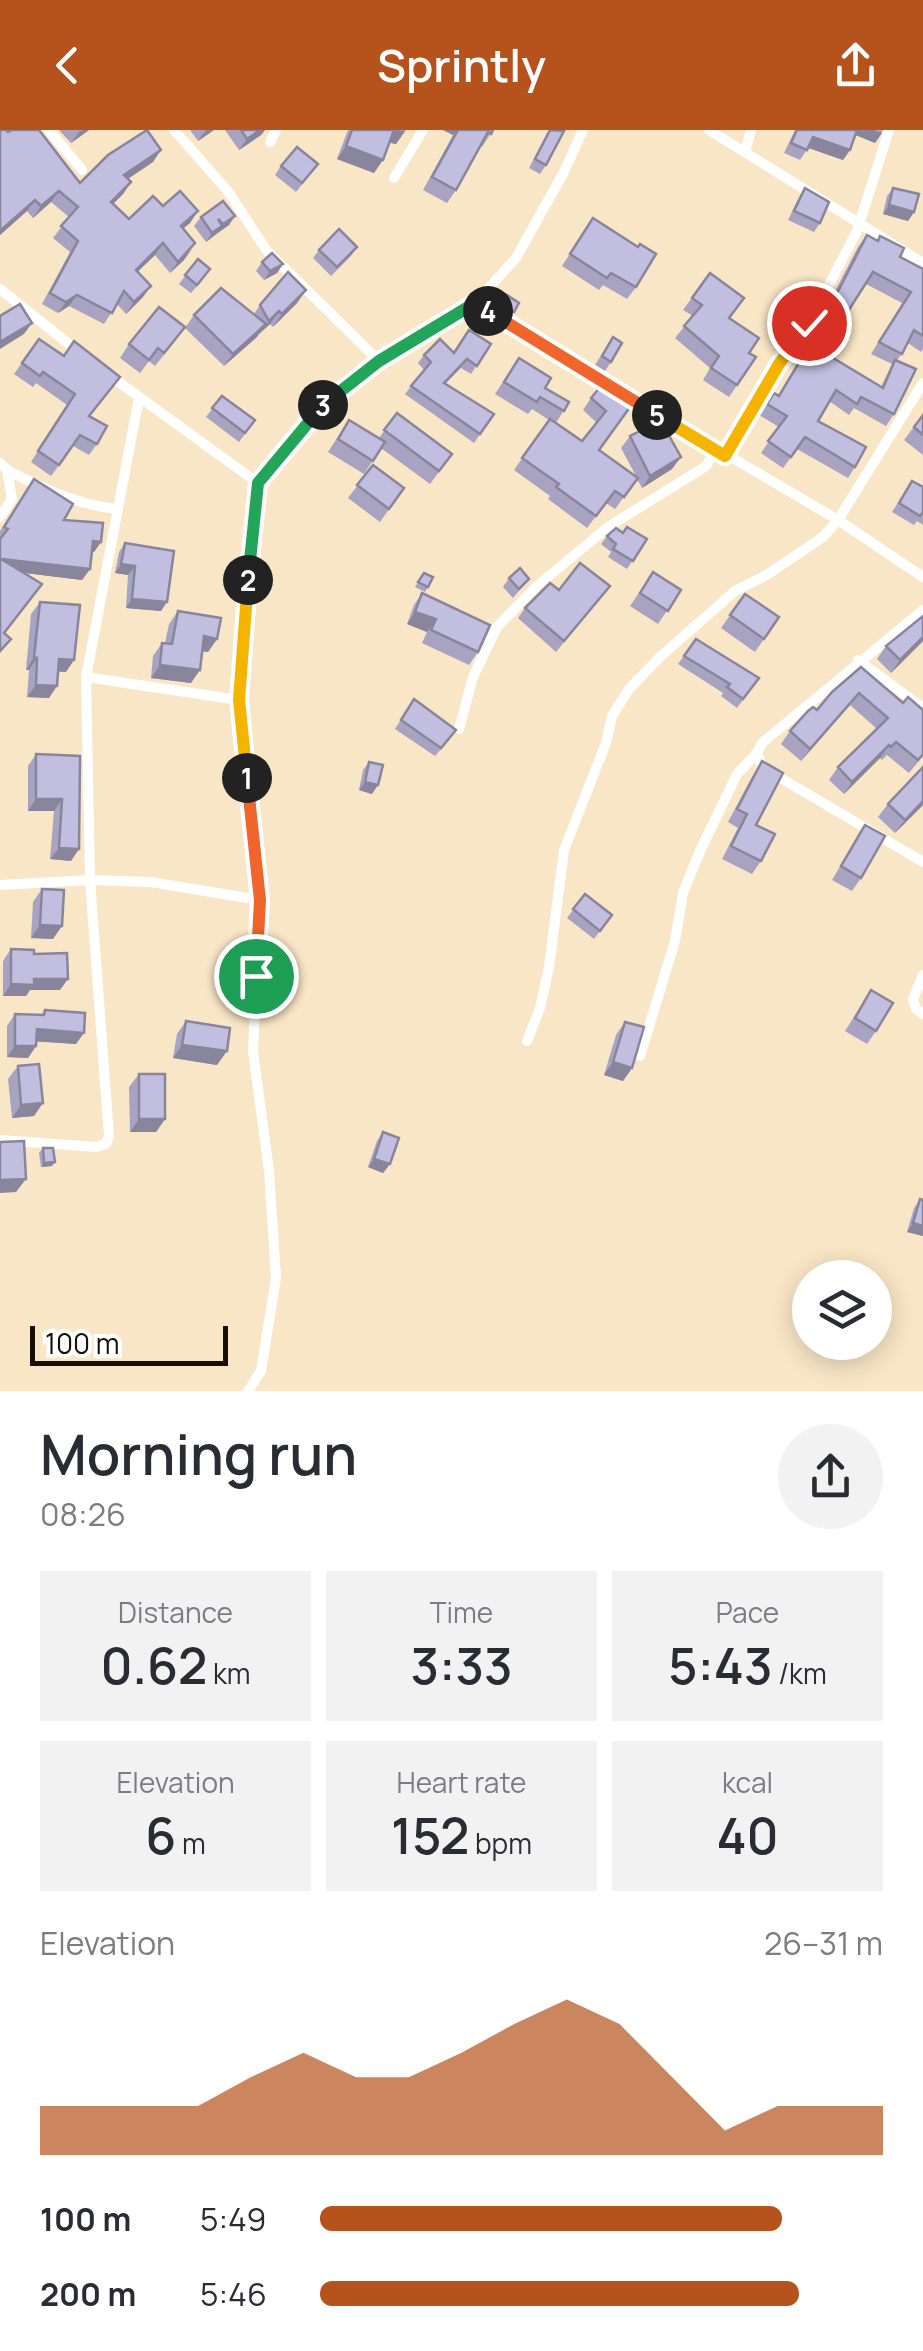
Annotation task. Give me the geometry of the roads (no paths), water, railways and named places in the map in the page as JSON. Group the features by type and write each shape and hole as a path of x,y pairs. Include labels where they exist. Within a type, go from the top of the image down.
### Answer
{"street":[{"path":"49,130 82,170"},
{"path":"174,130 226,190 267,250 379,361"},
{"path":"270,142 276,130"},
{"path":"394,178 423,130"},
{"path":"248,1391 261,1371 276,1278 270,1172 253,1051 260,900 239,700 243,618 258,483 315,412 379,361 475,303 516,258 583,130"},
{"path":"709,130 923,263"},
{"path":"745,152 751,130"},
{"path":"460,729 473,677 497,627 537,586 608,527 721,453 809,323 861,224 889,130"},
{"path":"0,289 139,398 258,483"},
{"path":"475,303 838,520 923,576"},
{"path":"527,1041 540,1008 549,967 564,850 606,743 612,716 629,689 661,656 735,591 823,537 838,520 923,383"},
{"path":"0,1140 96,1148 106,1144 109,1136 90,880 86,678 139,398"},
{"path":"4,467 62,497 118,509"},
{"path":"0,517 12,499 4,467"},
{"path":"640,1056 675,941 683,893 737,774 762,744 858,660 923,610"},
{"path":"858,660 923,708"},
{"path":"86,678 239,700"},
{"path":"756,753 762,768 923,862"},
{"path":"0,885 90,880 151,882 260,900"},
{"path":"923,974 913,999 916,1010 923,1014"}]}
